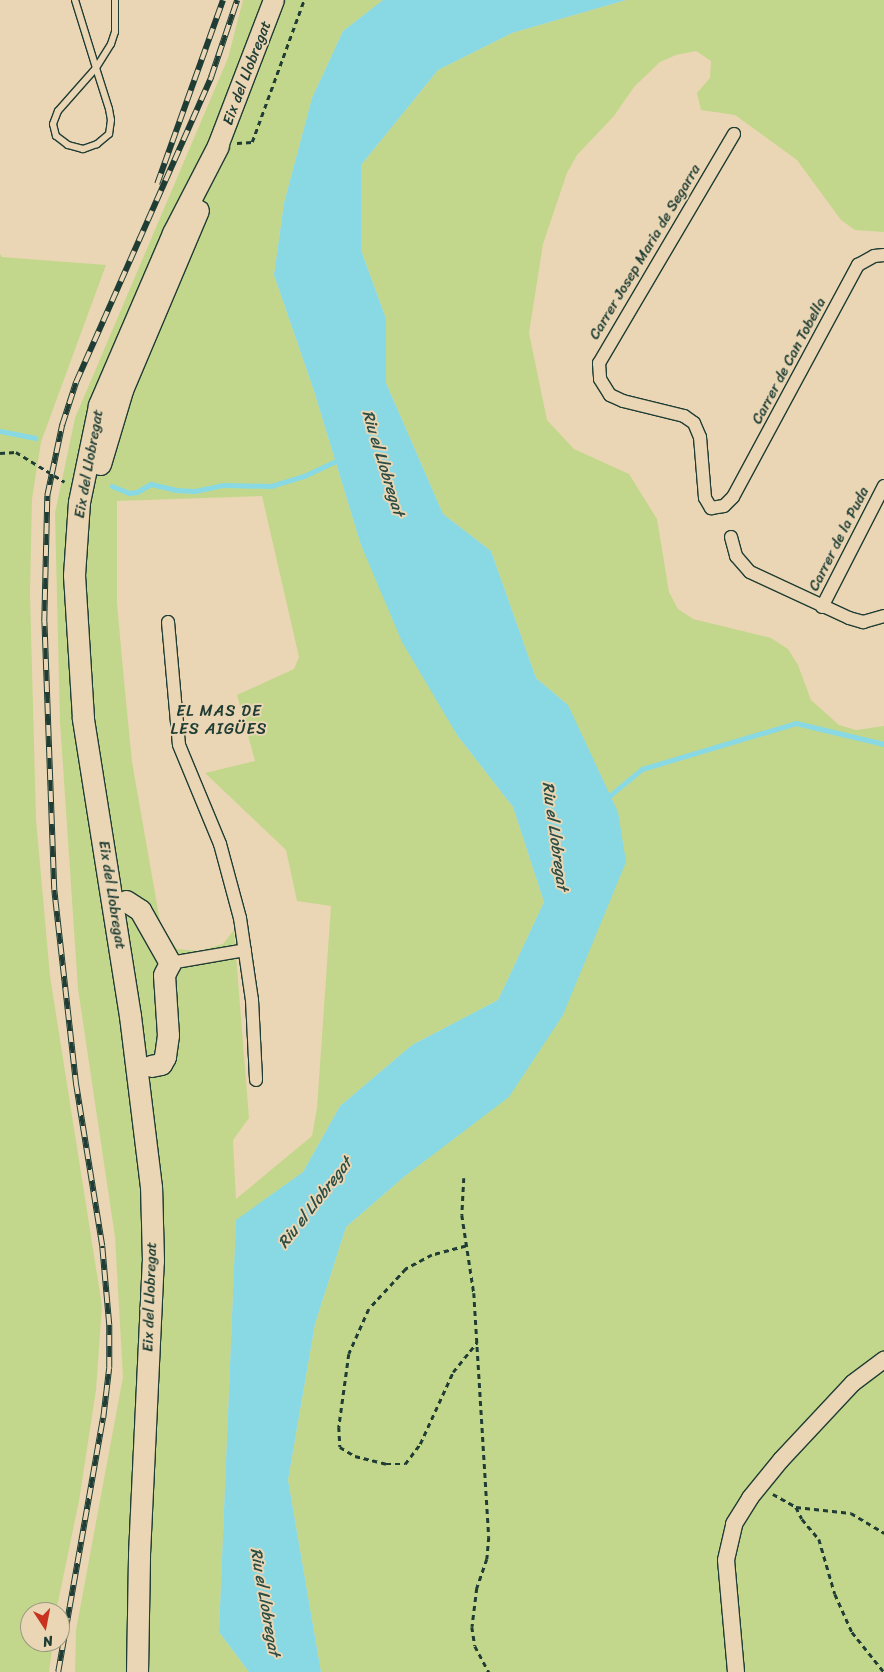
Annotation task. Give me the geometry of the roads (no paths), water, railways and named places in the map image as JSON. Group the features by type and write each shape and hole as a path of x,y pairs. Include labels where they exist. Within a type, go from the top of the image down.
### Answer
{"highway":[{"name":"Eix del Llobregat","path":"138,1672 139,1554 153,1261 152,1197 130,1016 83,718 74,575 81,490 99,405 173,233 218,146"},
{"name":"Eix del Llobregat","path":"149,1672 166,1253 165,1197 151,1066 105,770 89,622 88,544 92,501 122,390 200,206 218,146"},
{"path":"126,901 140,910 170,963 164,976 168,1035 165,1057 161,1064 151,1066"}],"main road":[{"name":"Eix del Llobregat","path":"218,146 274,0"}],"street":[{"name":"Carrer Josep Maria de Segarra","path":"733,497 724,506 711,508 707,504 700,436 694,423 684,416 623,402 610,395 603,386 599,371 604,352 734,134"},
{"name":"Carrer de Can Tobella","path":"733,497 858,265 874,256 884,255"},
{"name":"Carrer de la Puda","path":"822,606 884,486"},
{"path":"731,537 736,556 744,568 822,606 863,622 884,616"},
{"path":"168,622 179,745 206,805 231,876 252,1000 256,1080"},
{"path":"170,963 245,950"},
{"path":"736,1672 727,1576 728,1547 734,1524 761,1484 852,1383 884,1360"}],"lane":[{"path":"75,0 96,68 110,109 109,134 97,144 83,149 68,145 56,136 53,124 58,111 96,68 116,32 116,0"}],"water":[{"name":"Riu el Llobregat","path":"383,0 626,0 512,33 438,70 361,165 361,250 386,319 386,383 443,514 491,551 536,678 568,705 618,812 626,862 563,1015 509,1097 405,1176 346,1227 315,1324 288,1480 321,1672 249,1672 219,1632 236,1220 303,1172 340,1106 412,1045 498,1000 544,902 513,807 457,735 402,642 361,545 314,391 274,275 284,203 312,98 343,31"}],"waterway":[{"path":"0,431 35,438"},
{"path":"112,486 129,493 137,492 151,484 176,490 195,491 224,485 271,486 306,475 340,459"},
{"path":"607,798 642,769 796,723 884,744"}],"railway":[{"path":"157,184 223,0"},
{"path":"58,1672 103,1418 109,1368 109,1325 102,1246 76,1086 54,890 44,622 47,496 62,425 76,382 211,77 237,0"}],"district":[{"name":"EL MAS DE LES AIGÜES","path":"219,720"}]}
